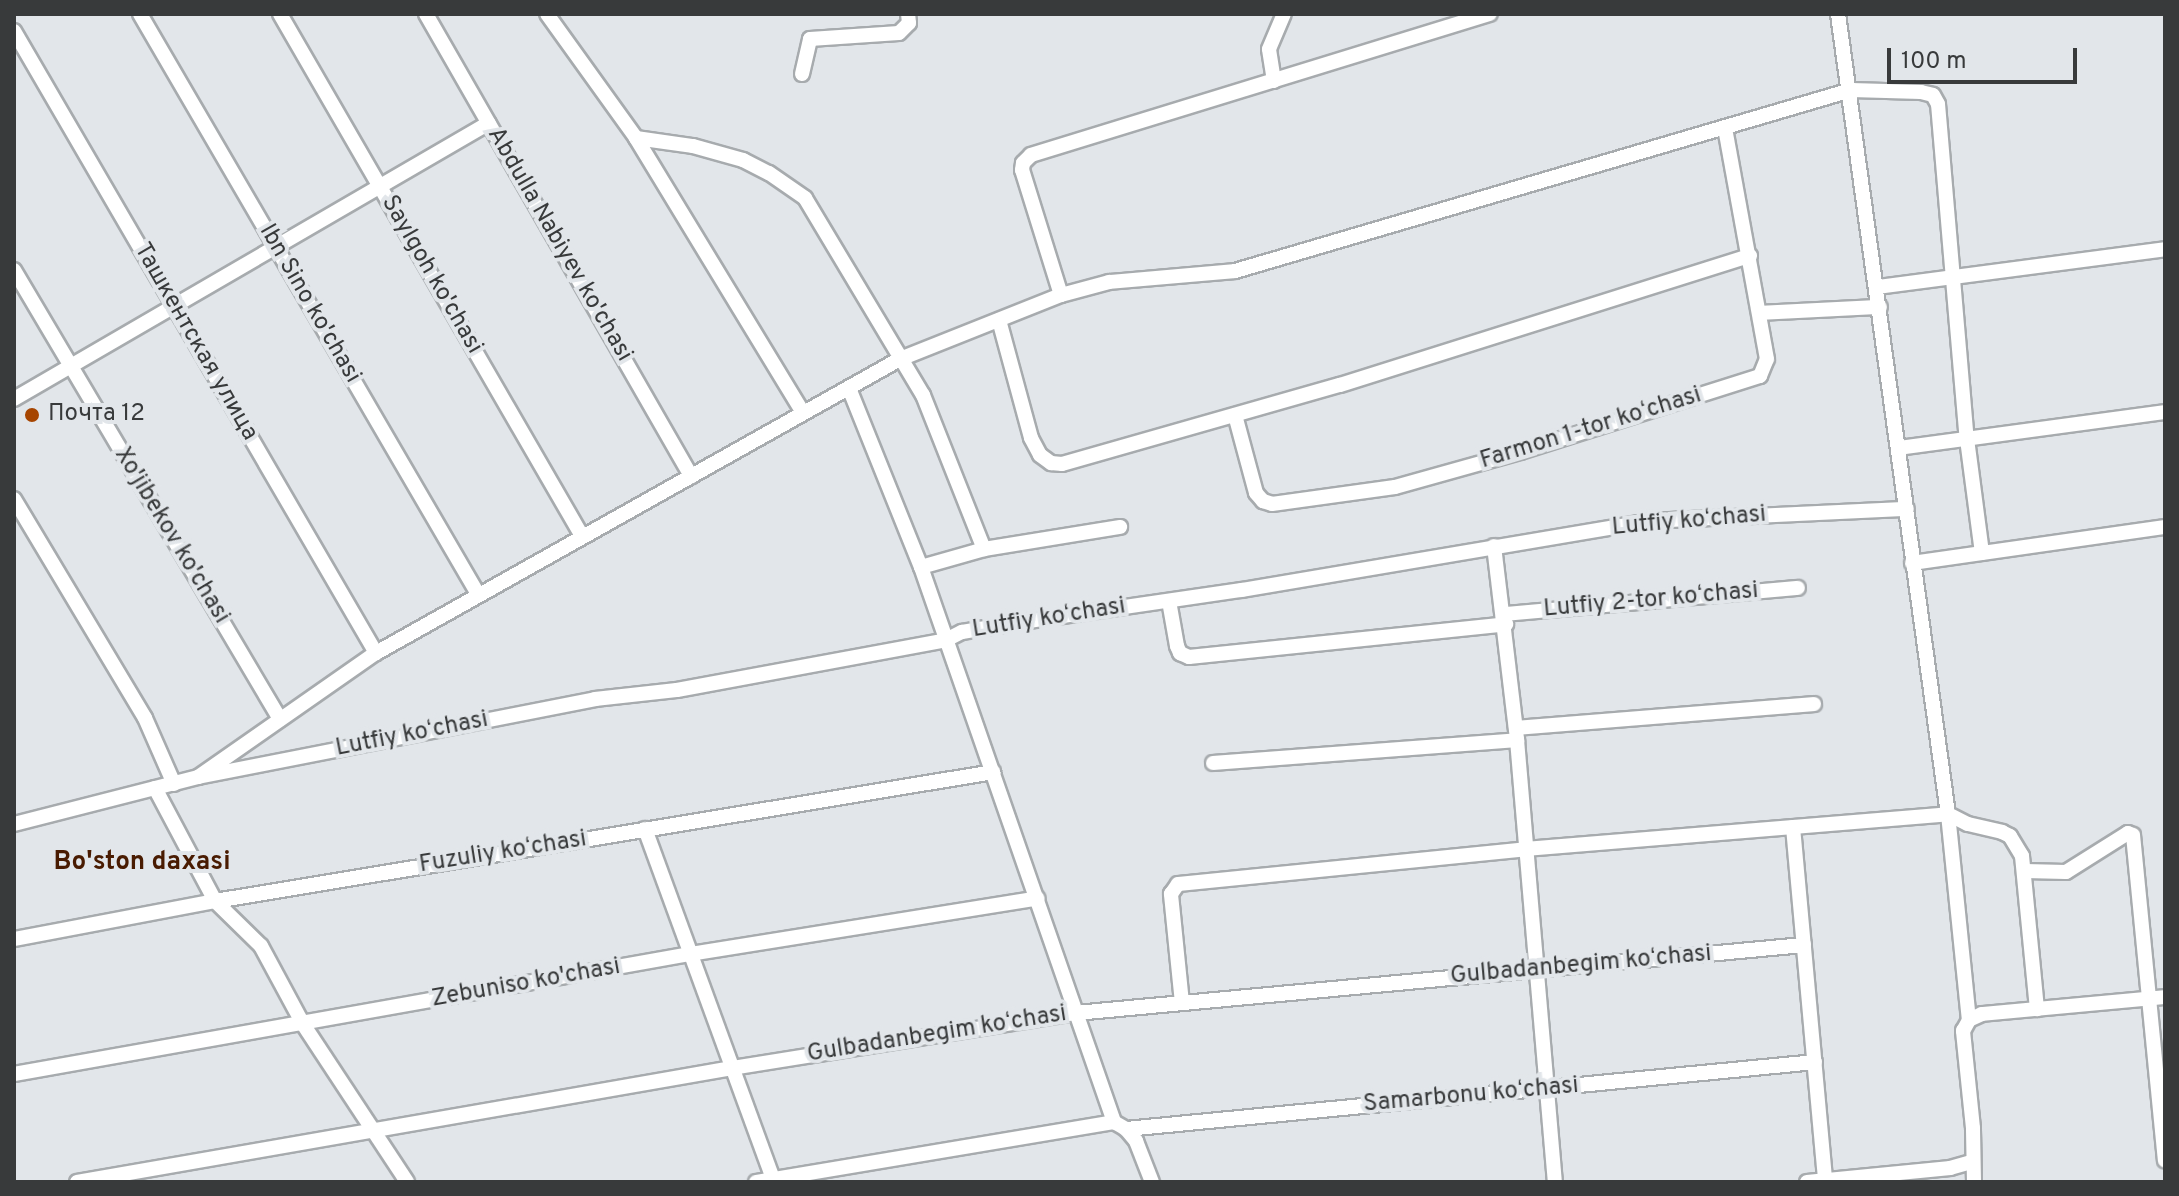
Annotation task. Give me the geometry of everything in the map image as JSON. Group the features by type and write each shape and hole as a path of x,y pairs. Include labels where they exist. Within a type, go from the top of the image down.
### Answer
{"street":[{"name":"Ibn Sino ko'chasi","path":"140,14 478,594"},
{"name":"Saylgoh ko'chasi","path":"280,14 582,536"},
{"name":"Abdulla Nabiyev ko'chasi","path":"426,14 691,476"},
{"path":"547,14 636,138 802,411"},
{"path":"802,74 810,39 899,33 909,23 908,14"},
{"path":"1274,81 1269,49 1284,14"},
{"path":"1061,295 1022,170 1026,160 1036,153 1490,14"},
{"path":"1838,14 1851,90 1948,814 1969,1020 1963,1031 1973,1128 1971,1162 1974,1182"},
{"name":"Ташкентская улица","path":"14,31 376,653"},
{"path":"14,824 198,777 376,653 802,411 900,359 1061,295 1109,282 1235,271 1851,90 1921,92 1933,95 1938,104 1967,439 1982,553"},
{"path":"14,399 489,123"},
{"name":"Farmon 1-tor koʻchasi","path":"1235,415 1256,493 1263,501 1272,504 1395,487 1520,452 1760,376 1767,359 1725,129"},
{"path":"636,138 693,146 743,160 769,173 805,198 923,395 984,549"},
{"path":"1878,287 2165,249"},
{"path":"999,320 1031,438 1040,455 1051,463 1062,464 1235,415 1750,256"},
{"name":"Xo'jibekov ko'chasi","path":"14,270 280,719"},
{"path":"1760,313 1880,307"},
{"path":"849,388 921,567 1076,1013 1120,1126 1136,1141 1152,1182"},
{"path":"1899,448 2165,412"},
{"path":"14,499 145,718 174,784"},
{"name":"Lutfiy koʻchasi","path":"198,777 595,699 677,690 946,640 962,632 1650,521 1907,509"},
{"path":"921,567 984,549 1120,527"},
{"path":"1912,563 2165,527"},
{"path":"1494,546 1517,734 1555,1182"},
{"name":"Lutfiy 2-tor koʻchasi","path":"1169,601 1177,646 1180,653 1189,657 1798,588"},
{"path":"1213,763 1814,704"},
{"name":"Fuzuliy koʻchasi","path":"14,939 215,901 993,772"},
{"path":"155,788 215,901 261,946 303,1024 407,1182"},
{"path":"1182,1003 1171,894 1178,884 1526,849 1948,814 1968,824 2010,836 2022,856 2037,1009"},
{"path":"1793,827 1825,1181"},
{"path":"645,829 773,1180"},
{"path":"2025,871 2066,872 2132,833 2165,1160"},
{"name":"Zebuniso ko'chasi","path":"14,1074 690,954 1038,898"},
{"name":"Gulbadanbegim koʻchasi","path":"77,1182 732,1068 1076,1013 1804,945"},
{"path":"1969,1020 1982,1014 2165,997"},
{"name":"Samarbonu koʻchasi","path":"756,1182 1120,1126 1815,1062"},
{"path":"1807,1182 1950,1175 1971,1162"}],"place":[{"name":"Почта 12","path":"32,415"}],"district":[{"name":"Bo'ston daxasi","path":"142,863"}]}
